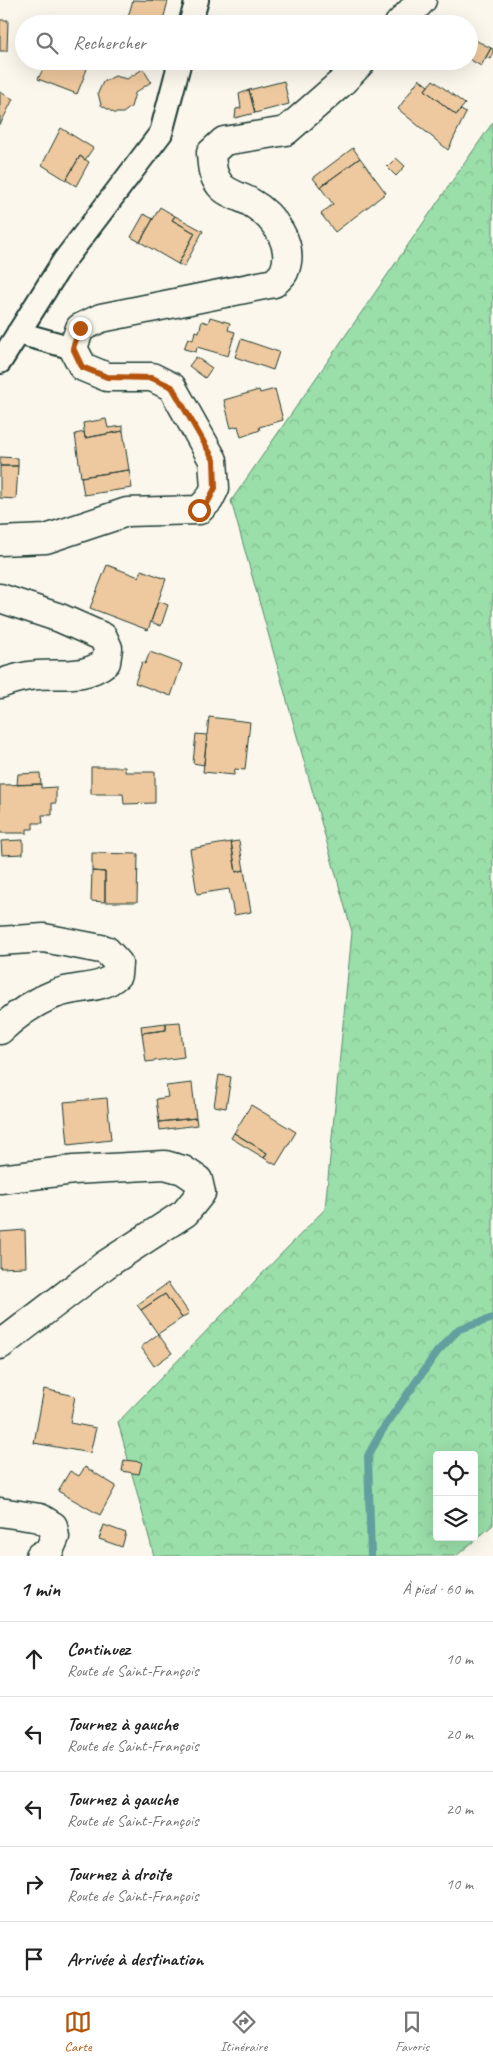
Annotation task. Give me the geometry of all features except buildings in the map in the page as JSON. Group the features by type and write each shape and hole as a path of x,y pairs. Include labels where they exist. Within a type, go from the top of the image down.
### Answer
{"main road":[{"path":"408,15 422,0"},
{"path":"0,541 46,539 127,512 199,510 209,500 215,488 214,460 172,387 152,378 107,377 82,367 73,348 80,328 101,318 274,283 284,272 288,249 283,237 273,222 252,204 221,188 212,171 211,153 224,141 286,131 353,70"},
{"path":"0,598 87,628 103,637 108,648 106,662 95,671 69,675 38,675 0,684"},
{"path":"0,941 44,938 106,950 118,963 117,975 108,984 57,993 21,1010 0,1030"},
{"path":"0,1179 74,1170 165,1166 183,1170 198,1180 201,1193 185,1213 106,1265 0,1345"},
{"path":"0,1512 40,1518 53,1526 55,1537 49,1551 40,1556"}],"street":[{"path":"193,15 197,0"},
{"path":"0,362 63,262 161,133 178,70"},
{"path":"18,333 73,348"}],"green space":[{"path":"493,122 493,1525 478,1538 478,1451 433,1451 433,1541 474,1541 456,1556 154,1556 118,1422 325,1209 352,932 231,501"}],"waterway":[{"path":"371,1556 368,1456 381,1432 437,1352 459,1329 493,1318"}],"route":[{"path":"80,328 73,348 82,367 107,377 152,378 172,387 188,411 214,460 216,473 215,488 209,500 199,510"}]}
